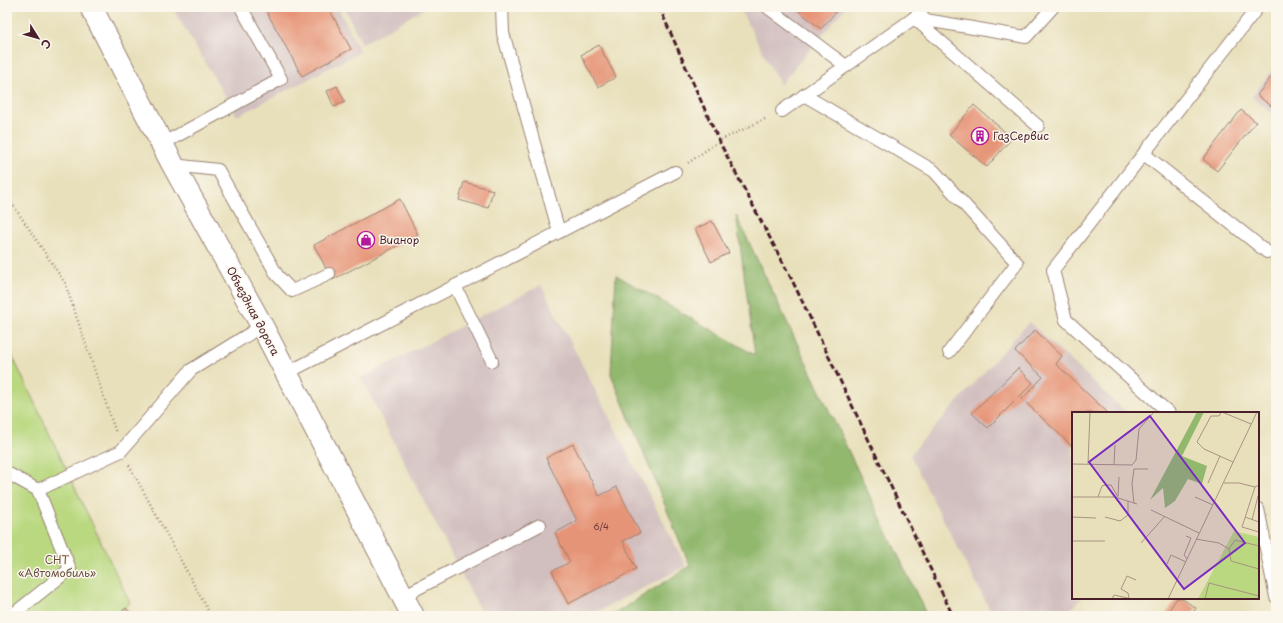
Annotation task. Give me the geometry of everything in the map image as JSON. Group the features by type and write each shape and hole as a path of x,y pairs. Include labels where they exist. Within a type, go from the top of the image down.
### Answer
{"main road":[{"name":"Объездная дорога","path":"92,7 173,166 262,326 413,616"}],"lane":[{"path":"502,7 503,33 559,232"},
{"path":"767,7 846,66"},
{"path":"782,111 914,18 924,7"},
{"path":"914,18 1026,37 1053,7"},
{"path":"1168,412 1066,320 1053,270 1258,7"},
{"path":"162,144 281,79 242,9"},
{"path":"914,18 1038,126"},
{"path":"804,95 934,171 1017,262 949,352"},
{"path":"1144,154 1267,252"},
{"path":"173,166 218,170 277,275 292,291 329,274"},
{"path":"286,373 675,172"},
{"path":"455,286 492,361"},
{"path":"38,490 121,451 191,370 262,326"},
{"path":"7,473 38,490 70,569 11,616"},
{"path":"1259,514 1276,597"},
{"path":"403,596 540,525"}],"path":[{"path":"675,172 719,141 782,111"},
{"path":"7,196 65,283 121,451 211,616"}],"shaded area":[{"path":"172,7 338,7 360,52 237,116"},
{"path":"344,7 427,7 362,44"},
{"path":"739,7 846,7 780,85"},
{"path":"1276,65 1276,116 1252,97"},
{"path":"541,285 686,566 589,616 483,616 361,378"},
{"path":"1029,322 1126,412 1072,412 1072,599 1081,599 1064,616 993,616 910,455"}],"green space":[{"path":"736,215 927,616 611,616 690,566 611,374 616,275 755,355"},
{"name":"СНТ «Автомобиль»","path":"7,345 130,603 115,616 7,616"}],"building":[{"path":"264,7 328,7 351,49 302,76"},
{"path":"794,7 840,7 821,29"},
{"path":"599,45 616,77 598,87 581,55"},
{"path":"1276,71 1276,100 1271,106 1257,95"},
{"path":"337,86 345,102 334,107 327,91"},
{"name":"ГазСервис","path":"974,105 1012,138 987,167 949,135"},
{"path":"1241,110 1256,122 1217,171 1203,159"},
{"path":"464,182 493,190 488,208 459,200"},
{"name":"Вианор","path":"400,199 418,235 332,280 314,245"},
{"path":"712,221 729,253 711,262 695,229"},
{"path":"1035,330 1062,356 1056,364 1107,412 1072,412 1072,446 1022,399 1043,377 1015,351"},
{"path":"1018,368 1033,383 988,428 972,413"},
{"path":"573,444 599,496 617,487 640,533 623,541 636,569 568,604 552,571 570,562 555,533 577,521 546,458"},
{"path":"1176,599 1182,599 1196,608 1191,616 1165,616"},
{"path":"126,608 132,616 117,616"}],"railway":[{"path":"659,7 719,141 791,278 953,616"}],"place":[{"name":"ГазСервис","path":"980,136"},
{"name":"Вианор","path":"366,240"}]}
